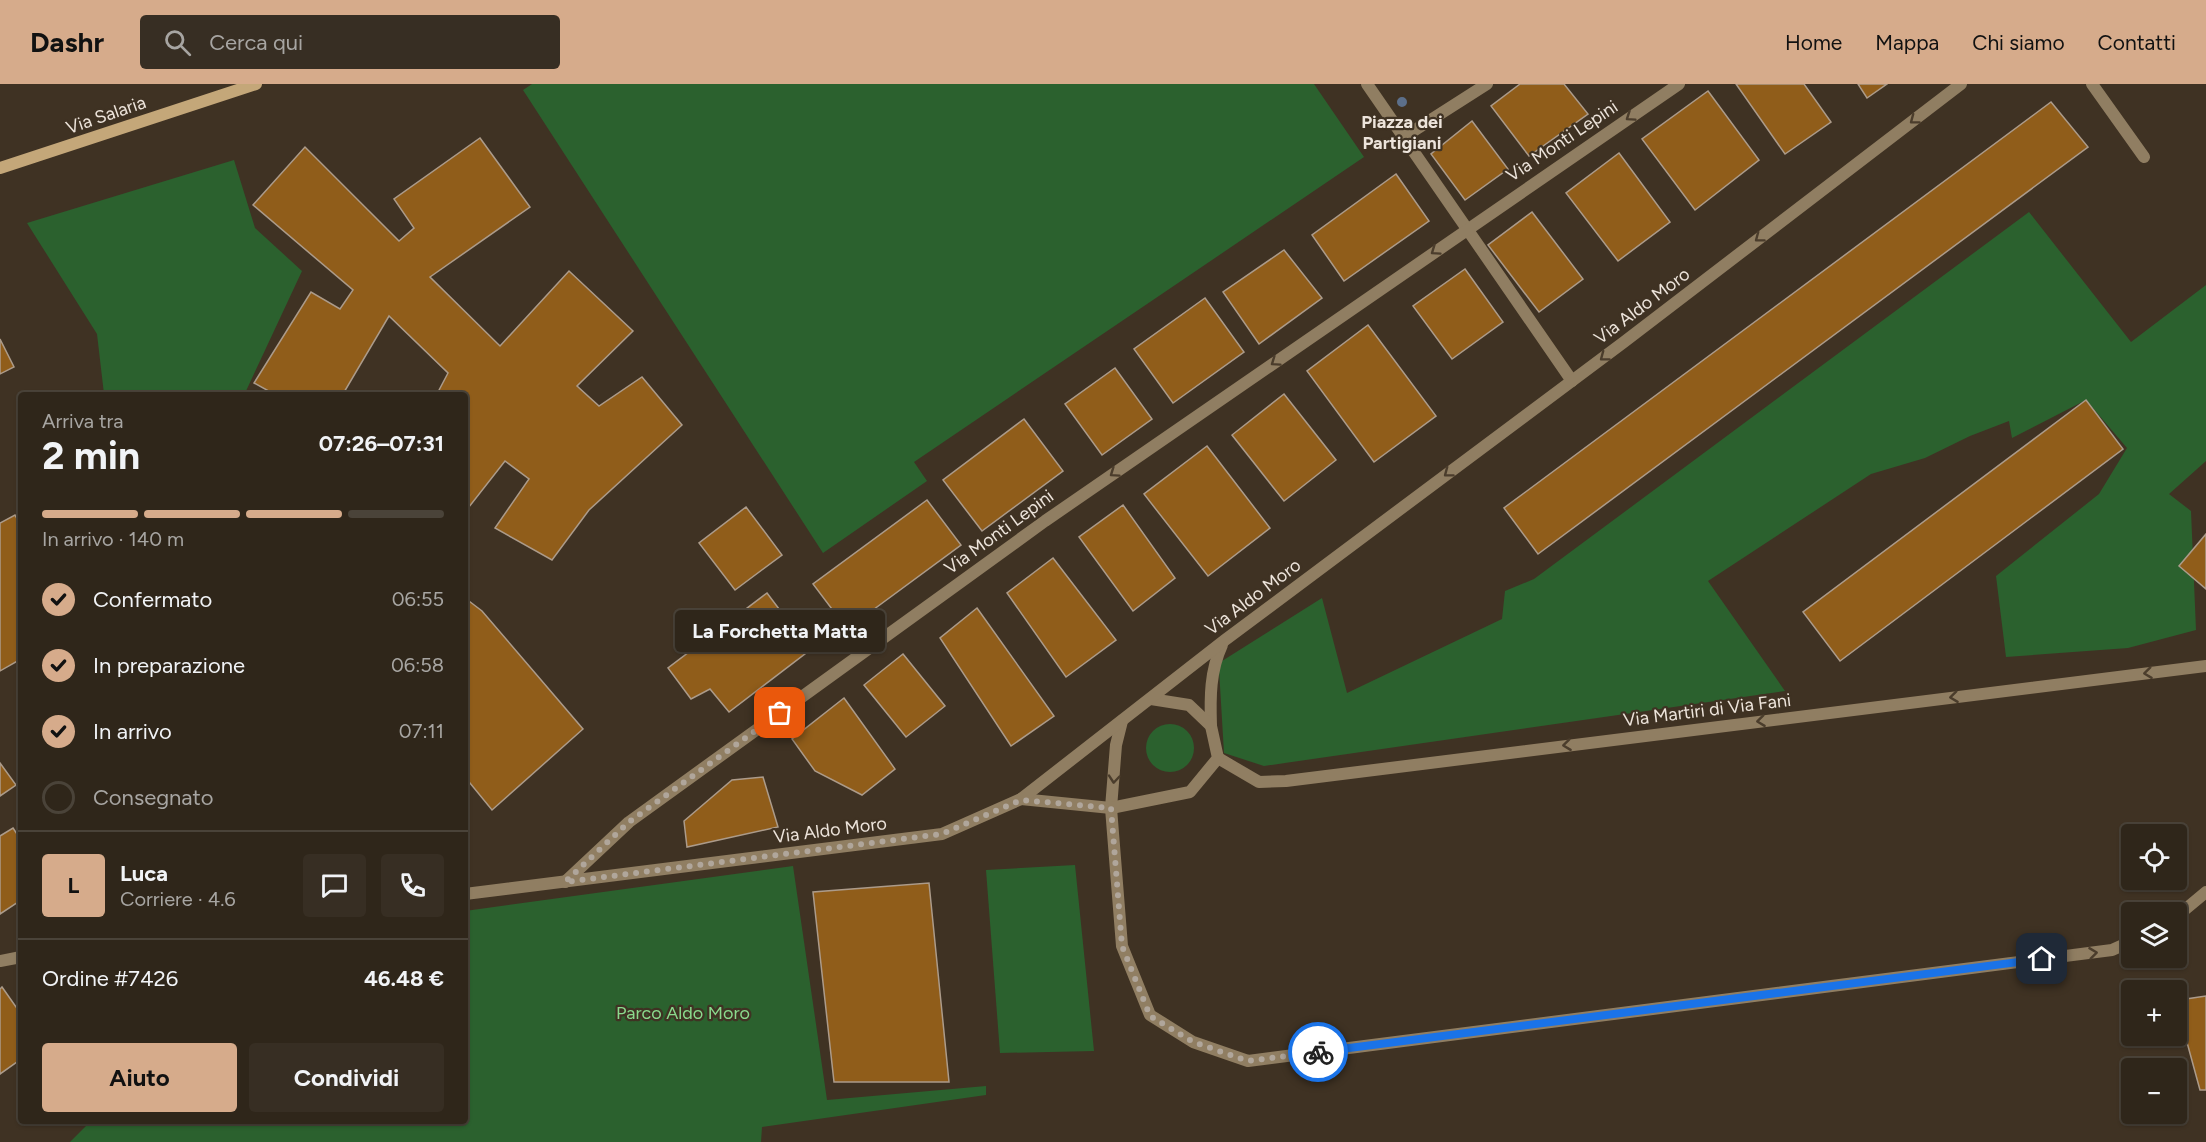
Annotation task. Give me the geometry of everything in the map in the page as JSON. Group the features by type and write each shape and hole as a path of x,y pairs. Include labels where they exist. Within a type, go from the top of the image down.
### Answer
{"main road":[{"name":"Via Salaria","path":"0,168 256,84"}],"street":[{"path":"1367,84 1572,381"},
{"path":"1404,137 1487,84"},
{"name":"Via Monti Lepini","path":"565,882 629,822 1045,521 1679,84"},
{"name":"Via Aldo Moro","path":"468,894 942,834 1021,800 1224,640 1572,381 1960,84"},
{"path":"2092,84 2144,157"},
{"path":"1021,800 1111,808 1190,792 1218,758 1211,726 1210,693 1215,660 1224,640"},
{"name":"Via Martiri di Via Fani","path":"1218,758 1259,782 1286,781 2206,666"},
{"path":"1151,699 1189,705 1211,726"},
{"path":"1122,721 1116,745 1111,808 1122,946 1150,1016 1193,1042 1248,1061 2100,952 2121,946"},
{"path":"2187,908 2206,892"},
{"path":"2,958 18,957"}],"green space":[{"path":"532,84 1314,84 1364,157 914,462 927,481 823,553 523,90"},
{"path":"234,160 255,228 302,271 246,392 104,392 97,334 27,223"},
{"path":"2029,212 2131,342 2206,285 2206,461 2169,494 2191,511 2196,630 2128,648 2006,657 1996,576 2099,494 2127,448 2086,400 2012,438 2009,421 1970,436 1925,458 1871,474 1708,581 1785,691 1264,766 1224,753 1219,669 1222,661 1322,598 1347,693 1502,619 1505,591 1534,579"},
{"path":"1165,724 1175,724 1190,734 1194,748 1193,757 1184,768 1175,772 1165,772 1150,762 1146,753 1146,743 1156,728"},
{"path":"1075,865 1094,1051 1000,1053 986,870"},
{"name":"Parco Aldo Moro","path":"793,866 827,1100 986,1086 986,1095 762,1127 761,1142 70,1142 88,1124 468,1124 468,911"}],"building":[{"path":"1520,84 1564,84 1588,114 1529,156 1491,106"},
{"path":"1736,84 1804,84 1831,122 1785,154"},
{"path":"1858,84 1887,84 1867,98"},
{"path":"1708,91 1759,160 1695,210 1642,139"},
{"path":"2051,102 2088,147 1538,554 1504,508"},
{"path":"1472,121 1508,169 1465,200 1431,154"},
{"path":"480,138 530,207 430,277 500,346 569,271 633,331 577,386 599,406 642,377 682,425 589,510 552,560 495,528 529,479 505,461 468,508 468,392 438,392 448,373 389,316 344,392 270,392 254,383 311,292 340,309 353,290 253,205 305,147 399,241 414,228 394,199"},
{"path":"1619,153 1670,222 1618,261 1566,193"},
{"path":"1396,174 1429,221 1344,281 1312,235"},
{"path":"1532,212 1583,279 1539,312 1488,245"},
{"path":"1284,250 1322,298 1259,344 1223,292"},
{"path":"1465,269 1503,322 1452,359 1413,306"},
{"path":"1205,298 1244,352 1173,403 1134,349"},
{"path":"1368,325 1436,416 1374,462 1307,371"},
{"path":"0,339 14,367 0,374"},
{"path":"1115,368 1152,419 1102,455 1065,404"},
{"path":"1284,394 1336,460 1284,501 1232,435"},
{"path":"2086,400 2123,449 1840,661 1803,612"},
{"path":"1024,419 1063,471 982,531 943,480"},
{"path":"1207,446 1270,528 1208,576 1144,494"},
{"path":"927,500 961,545 847,629 813,584"},
{"path":"1123,505 1175,578 1133,611 1079,537"},
{"path":"746,507 782,555 735,590 699,543"},
{"path":"15,515 18,521 18,661 0,671 0,523"},
{"path":"2206,534 2206,589 2179,566"},
{"path":"1053,558 1116,640 1066,677 1007,593"},
{"path":"767,593 810,650 729,712 710,689 691,699 668,668"},
{"path":"468,600 482,611 583,729 492,810 468,781"},
{"path":"977,608 1054,716 1011,746 940,638"},
{"path":"903,654 945,706 906,737 864,685"},
{"path":"844,698 895,769 862,795 815,771 792,739"},
{"path":"0,763 16,785 0,796"},
{"path":"763,777 778,827 687,847 684,821 732,780"},
{"path":"13,828 18,836 18,902 0,914 0,836"},
{"path":"929,883 949,1082 834,1082 813,892"},
{"path":"2,987 18,1010 18,1061 0,1074 0,989"},
{"path":"2206,996 2206,1090 2200,1090 2187,1042 2187,999"}],"way so far":[{"path":"780,713 629,822 565,882 942,834 1021,800 1111,808 1122,946 1150,1016 1193,1042 1248,1061 1318,1052"}],"place":[{"name":"Piazza dei Partigiani","path":"1402,102"},
{"name":"La Forchetta Matta","path":"780,713"}],"route":[{"path":"1318,1052 2042,959"}]}
